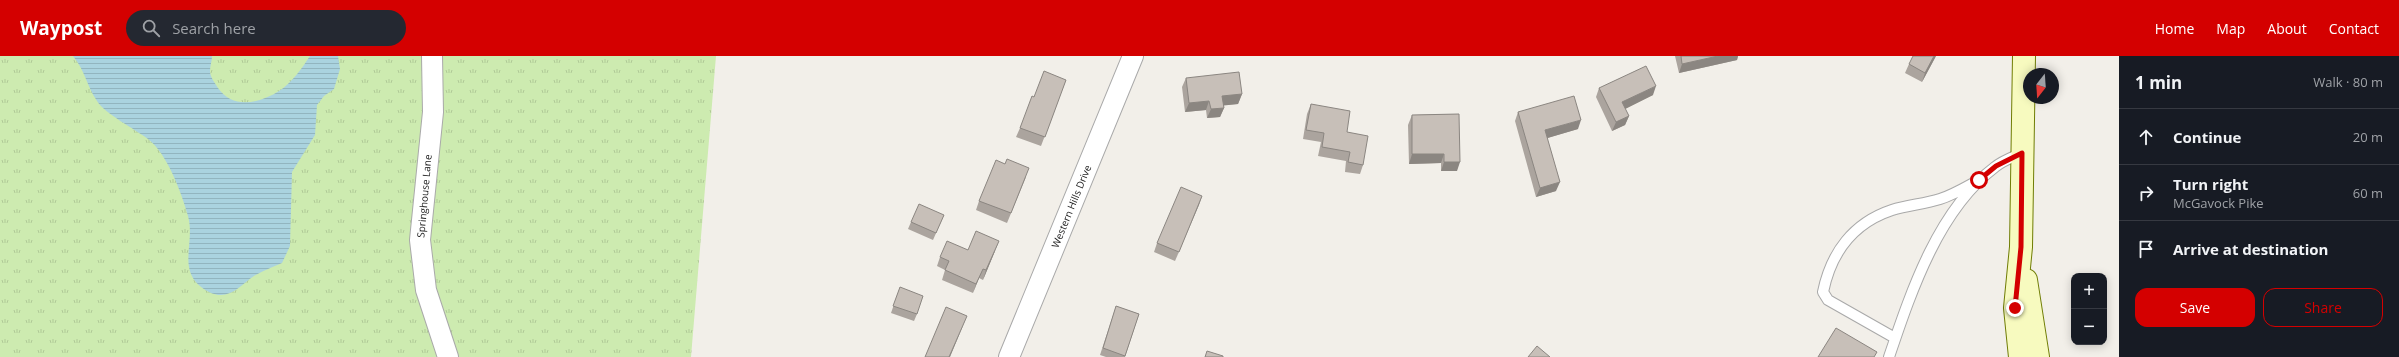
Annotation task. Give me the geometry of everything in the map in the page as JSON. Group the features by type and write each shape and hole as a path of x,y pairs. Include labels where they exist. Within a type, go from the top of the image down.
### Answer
{"main road":[{"path":"2020,357 2015,308 2021,247 2024,56"},
{"path":"2021,247 2038,357"}],"street":[{"name":"Springhouse Lane","path":"432,56 433,112 420,240 426,290 448,357"},
{"name":"Western Hills Drive","path":"1009,357 1133,56"}],"lane":[{"path":"1888,357 1932,247 1947,221 1979,180 1996,166 2022,153"},
{"path":"1895,338 1828,300 1823,292 1834,257 1842,244 1855,231 1875,217 1892,210 1941,199 1979,180"}],"green space":[{"path":"0,56 716,56 691,357 0,357"}],"water":[{"path":"73,56 212,56 210,73 218,88 224,95 231,99 239,102 247,102 264,99 284,88 310,56 338,56 340,69 334,89 324,96 317,105 315,135 292,172 290,246 282,263 257,274 239,288 228,294 216,295 198,284 192,276 189,267 188,258 190,227 188,216 173,174 155,145 101,106 94,96 77,61"}],"building":[{"path":"1681,56 1718,56 1682,64"},
{"path":"1913,56 1934,56 1925,73 1909,64"},
{"path":"1646,66 1656,86 1622,102 1629,116 1616,122 1599,88"},
{"path":"1044,71 1066,80 1045,137 1020,128 1032,96 1034,97"},
{"path":"1239,72 1242,94 1222,96 1224,108 1211,109 1209,101 1189,103 1186,78"},
{"path":"1574,96 1581,120 1545,130 1560,182 1540,188 1518,112"},
{"path":"1311,104 1350,111 1347,132 1368,136 1363,165 1348,162 1350,152 1322,147 1324,133 1306,130"},
{"path":"1459,114 1460,162 1444,162 1444,154 1412,154 1412,115"},
{"path":"1007,159 1029,168 1011,213 979,201 996,160 1005,164"},
{"path":"1181,187 1202,196 1179,252 1157,243"},
{"path":"919,204 944,215 936,233 911,222"},
{"path":"976,231 999,241 986,270 983,269 976,284 945,270 949,261 940,257 947,241 968,250"},
{"path":"900,287 923,296 917,314 893,306"},
{"path":"1116,306 1139,314 1125,356 1103,348"},
{"path":"946,307 967,316 949,357 925,357"},
{"path":"1836,328 1877,352 1874,357 1818,357"},
{"path":"1537,346 1550,357 1528,357"},
{"path":"1207,351 1223,356 1223,357 1205,357"}],"route":[{"path":"1979,180 1996,166 2022,153 2021,247 2015,308"}]}
